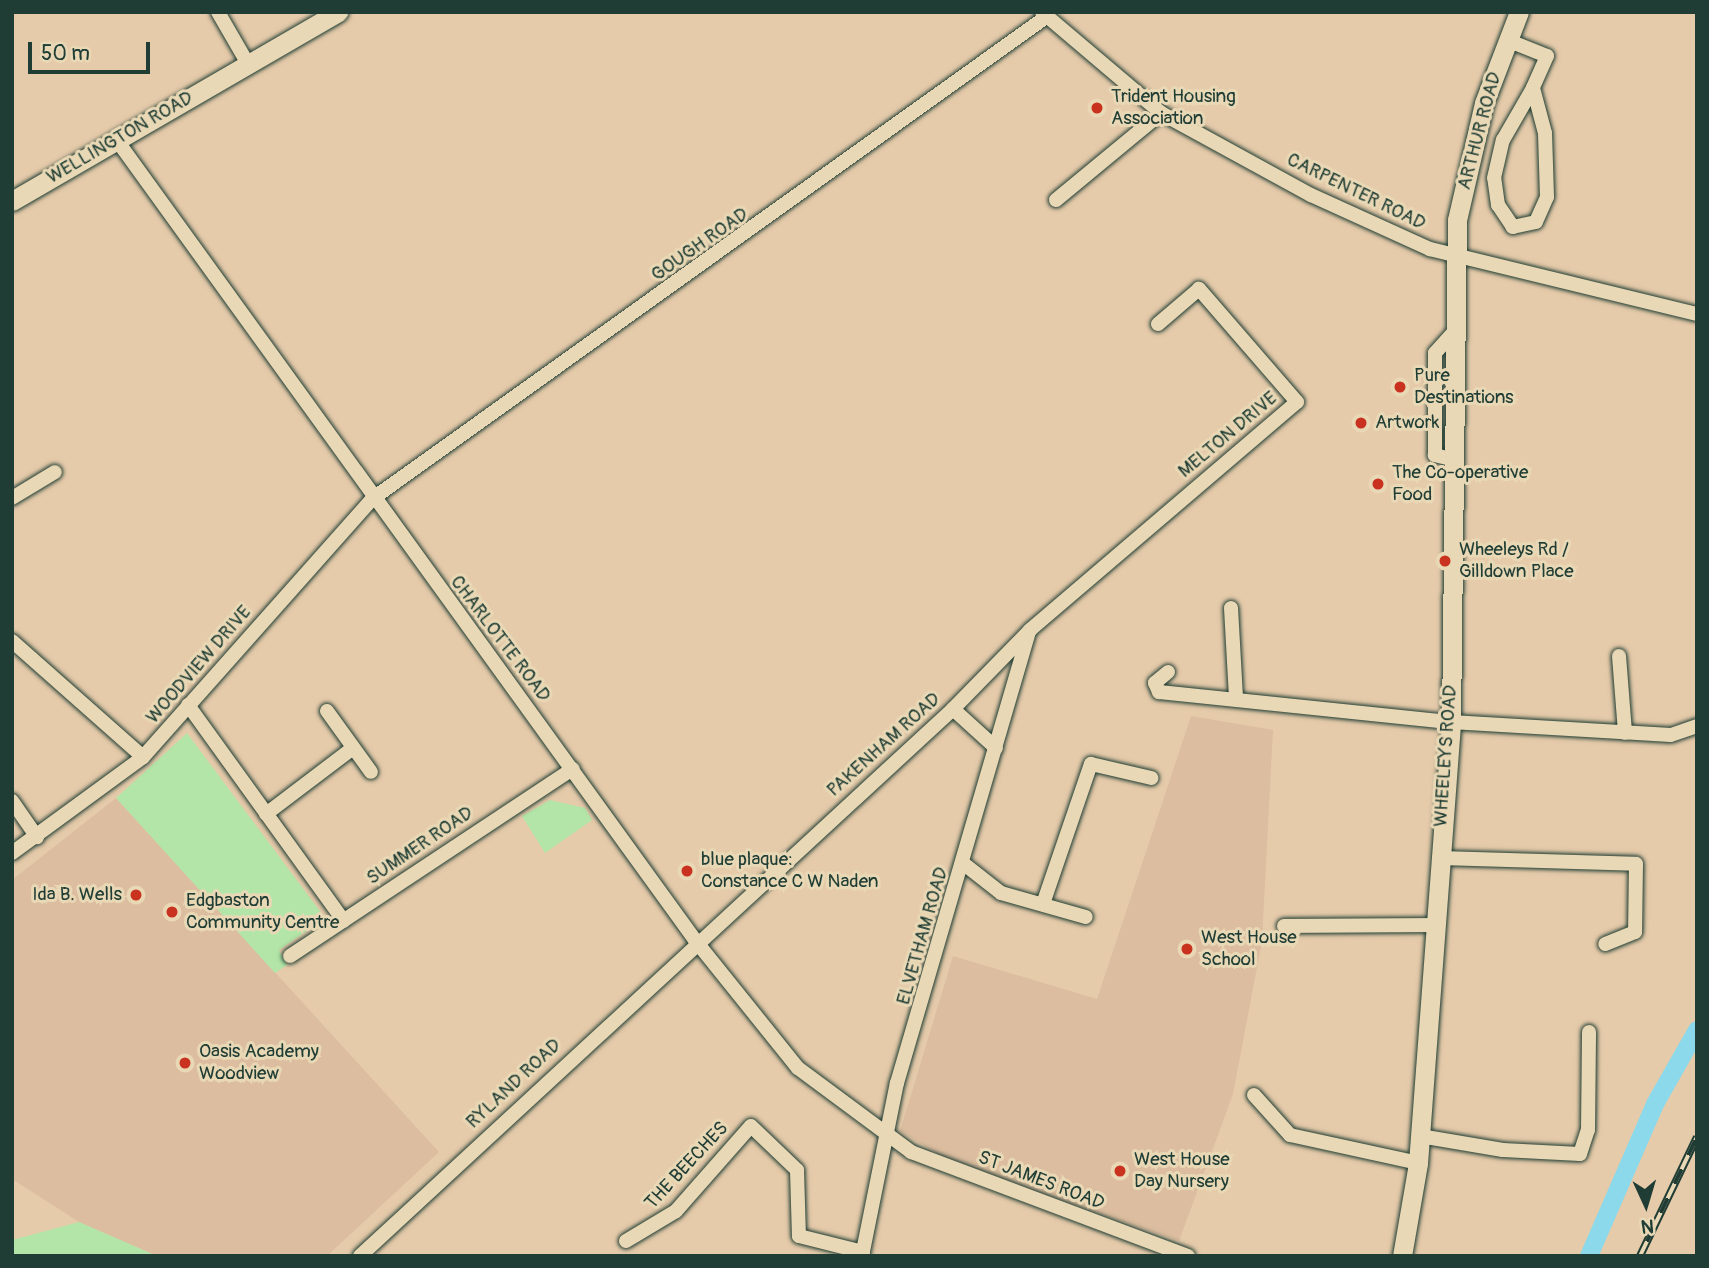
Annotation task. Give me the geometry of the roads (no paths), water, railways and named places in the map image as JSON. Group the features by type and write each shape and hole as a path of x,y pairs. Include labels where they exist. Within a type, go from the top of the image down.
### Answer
{"street":[{"path":"218,12 248,64"},
{"name":"WELLINGTON ROAD","path":"12,201 338,12"},
{"name":"ARTHUR ROAD","path":"1454,254 1484,103 1520,12"},
{"name":"CARPENTER ROAD","path":"1044,15 1161,113 1311,195 1454,254 1697,314"},
{"name":"GOUGH ROAD","path":"372,499 1044,15"},
{"path":"1507,40 1547,56 1533,88 1503,141 1494,178 1498,205 1513,227 1536,222 1547,197 1545,133 1533,88"},
{"path":"1056,200 1161,113"},
{"name":"CHARLOTTE ROAD","path":"116,139 372,499 573,769 695,940 798,1068 884,1134"},
{"name":"WHEELEYS ROAD","path":"1402,1256 1418,1163 1432,925 1451,722 1456,330 1454,254"},
{"name":"MELTON DRIVE","path":"1095,576 1297,402 1199,289 1158,324"},
{"path":"12,498 55,472"},
{"name":"WOODVIEW DRIVE","path":"12,853 143,757 372,499"},
{"name":"PAKENHAM ROAD","path":"695,940 953,709 1030,630 1095,576"},
{"path":"1231,608 1236,698"},
{"name":"ELVETHAM ROAD","path":"863,1254 884,1134 1030,630"},
{"path":"12,641 143,757"},
{"path":"1619,656 1625,733"},
{"path":"1168,672 1155,683 1159,692 1451,722 1625,733 1671,735 1697,726"},
{"path":"188,705 344,920"},
{"path":"953,709 996,748"},
{"path":"327,711 371,772"},
{"path":"266,814 353,748"},
{"path":"1044,901 1091,764 1151,778"},
{"name":"SUMMER ROAD","path":"290,956 573,769"},
{"path":"12,801 37,837"},
{"path":"1439,858 1636,864 1635,932 1605,944"},
{"path":"964,864 1001,893 1044,901 1086,917"},
{"path":"1284,926 1432,925"},
{"name":"RYLAND ROAD","path":"360,1256 695,940"},
{"path":"1420,1136 1503,1150 1580,1154 1588,1130 1589,1032"},
{"path":"1254,1096 1290,1135 1418,1163"},
{"name":"THE BEECHES","path":"626,1241 676,1211 751,1126 797,1170 799,1236 863,1254"},
{"name":"ST JAMES ROAD","path":"884,1134 911,1152 1188,1256"}],"waterway":[{"path":"1589,1256 1655,1104 1697,1030"}],"railway":[{"path":"1640,1256 1697,1137"}],"place":[{"name":"Trident Housing Association","path":"1097,108"},
{"name":"Pure Destinations","path":"1400,387"},
{"name":"Artwork","path":"1361,423"},
{"name":"The Co-operative Food","path":"1378,484"},
{"name":"Wheeleys Rd / Gilldown Place","path":"1445,561"},
{"name":"blue plaque: Constance C W Naden","path":"687,871"},
{"name":"Ida B. Wells","path":"136,895"},
{"name":"Edgbaston Community Centre","path":"172,912"},
{"name":"West House School","path":"1187,949"},
{"name":"Oasis Academy Woodview","path":"185,1063"},
{"name":"West House Day Nursery","path":"1120,1171"}]}
